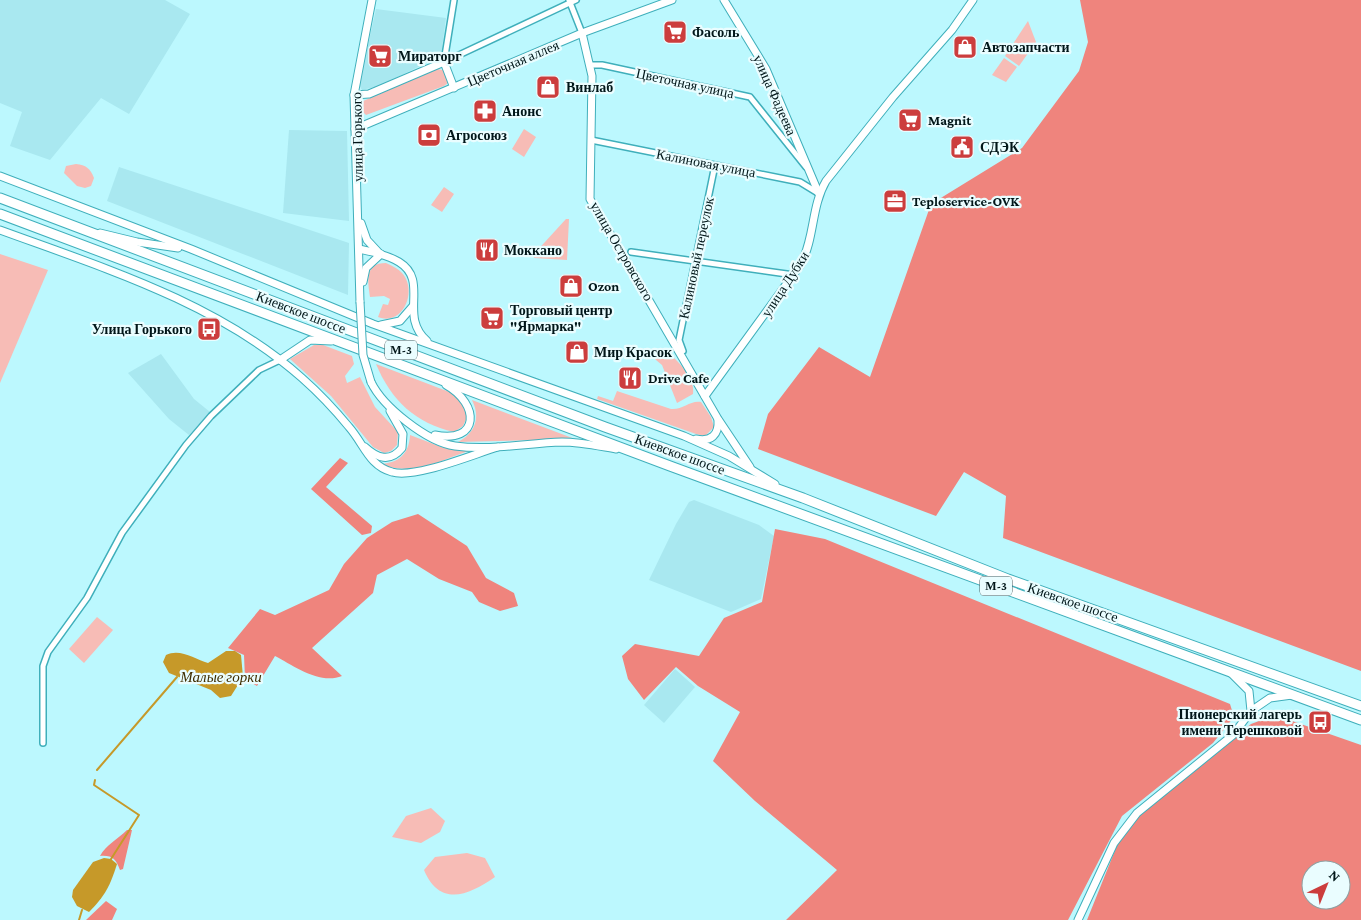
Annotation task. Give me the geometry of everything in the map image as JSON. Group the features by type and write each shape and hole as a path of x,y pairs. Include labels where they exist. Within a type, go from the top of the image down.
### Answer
{"highway":[{"name":"Киевское шоссе","path":"0,198 605,427 803,498 1008,579 1361,706"},
{"name":"Киевское шоссе","path":"0,214 632,451 1361,720"}],"main road":[{"name":"улица Горького","path":"360,302 354,95 372,0"},
{"name":"Цветочная аллея","path":"355,129 582,33 672,0"},
{"name":"улица Фадеева","path":"724,0 766,69 819,194"},
{"name":"улица Дубки","path":"705,396 794,275 810,245 819,194 826,181 893,97 952,30 973,0"},
{"name":"улица Островского","path":"582,33 591,65 593,91 590,199 705,396"},
{"path":"354,95 369,94 444,62 454,88"},
{"path":"0,176 190,249 373,324 684,436 729,456 766,480 803,498"},
{"path":"359,216 365,236 380,254"},
{"path":"84,229 137,242 190,249"},
{"path":"0,230 118,274 160,292 244,335 280,360 323,398 360,441 380,457 391,456 400,451 403,444 403,434 388,406 371,382 362,355 360,302 366,268 380,254"},
{"path":"359,249 380,254 399,262 411,273 414,288 413,306 416,328 429,343"},
{"path":"373,324 398,322 404,318 413,306"},
{"path":"280,360 310,340 340,341"},
{"path":"427,433 454,436 465,430 470,418 467,403 460,394 433,377"},
{"path":"705,396 752,470"},
{"path":"388,406 410,424 452,445 498,447 571,442 632,451"},
{"path":"684,436 704,440 712,438 718,429 718,419"},
{"path":"360,441 366,454 378,466 393,473 403,474 414,473 498,447"},
{"path":"1229,672 1250,691 1251,711"},
{"path":"1078,920 1114,843 1136,813 1233,735 1251,711 1270,698 1294,695"}],"street":[{"path":"444,62 454,0"},
{"path":"444,62 576,0"},
{"path":"569,2 582,33"},
{"name":"Цветочная улица","path":"591,65 602,64 750,97 806,166"},
{"name":"Калиновая улица","path":"591,140 800,182 819,194"},
{"name":"Калиновый переулок","path":"683,352 679,340 715,165"},
{"path":"631,252 794,275"},
{"path":"43,743 42,666 48,652 88,598 122,533 186,445 211,416 259,370 280,360"}],"shaded area":[{"path":"0,0 165,0 190,14 129,114 101,98 50,160 10,146 22,112 0,103"},
{"path":"1080,0 1361,0 1361,671 1003,538 1006,496 964,472 936,516 758,449 768,414 819,347 870,377 931,204 1022,148 1079,71 1088,42"},
{"path":"376,9 446,18 441,56 379,86 362,90 359,85"},
{"path":"1028,21 1036,42 1019,66 1005,56"},
{"path":"1004,58 1017,67 1006,82 992,75"},
{"path":"436,69 443,70 448,83 444,86 366,115 360,109 361,102"},
{"path":"524,129 536,137 524,157 512,149"},
{"path":"289,130 347,131 349,221 283,213"},
{"path":"76,164 85,166 91,172 94,178 91,186 85,188 77,186 64,173 66,166"},
{"path":"119,167 349,243 348,295 107,201"},
{"path":"444,187 454,194 442,212 431,205"},
{"path":"566,219 569,219 567,260 534,258 534,254"},
{"path":"0,254 48,270 0,383"},
{"path":"386,263 397,268 405,277 409,293 404,308 400,313 386,319 378,317 383,304 388,305 390,299 384,296 370,297 368,279 374,266"},
{"path":"314,345 323,345 352,356 354,364 345,376 347,383 360,377 375,407 398,432 397,445 391,451 384,453 373,447 331,396 290,359"},
{"path":"654,350 664,350 679,363 688,375 693,388 693,394 677,403 662,365 649,353"},
{"path":"161,354 194,399 210,412 189,435 169,419 128,373"},
{"path":"376,364 452,393 463,402 468,415 463,426 454,432 427,423 416,416 389,389"},
{"path":"617,391 671,409 693,402 701,402 711,417 714,427 705,436 696,434 597,399 598,396 613,401"},
{"path":"472,400 575,439 458,442 469,434 475,424 476,413"},
{"path":"410,435 444,448 471,450 437,463 415,468 392,468 380,464 393,462 402,456 408,447"},
{"path":"340,458 348,463 326,487 372,526 371,533 362,535 311,489"},
{"path":"694,500 759,525 774,536 761,599 731,612 649,580 676,524 689,502"},
{"path":"418,514 467,546 486,578 514,593 518,606 500,611 479,602 472,592 439,579 407,559 377,575 373,593 312,648 342,676 325,678 316,676 275,656 257,686 245,679 244,655 228,648 260,609 275,615 329,590 344,564 367,538 392,522"},
{"path":"775,529 825,539 1230,704 1234,717 1213,743 1122,816 1068,920 786,920 837,870 755,801 713,761 740,712 698,686 676,667 644,700 628,679 622,656 635,644 699,656 724,618 762,602"},
{"path":"97,617 113,630 84,663 69,649"},
{"path":"675,669 695,687 664,723 644,705"},
{"path":"1275,715 1361,745 1361,920 1087,920 1118,843 1139,816 1251,724"},
{"path":"431,808 445,821 440,832 421,843 392,837 406,816"},
{"path":"127,830 132,830 123,869 120,870 113,859 108,856 100,856 109,845"},
{"path":"467,853 485,858 495,877 465,893 447,894 438,890 424,870 435,857"},
{"path":"106,901 117,909 112,920 86,920"}],"water":[{"name":"Малые горки","path":"226,651 235,651 241,655 243,677 231,696 220,698 211,690 169,673 163,662 166,655 182,653 208,663"},
{"path":"104,858 111,859 117,864 106,890 89,912 77,906 72,897 73,890 93,862"}],"waterway":[{"path":"97,770 177,677"},
{"path":"95,780 94,785 139,815 111,859"},
{"path":"79,920 82,910"}],"place":[{"name":"Фасоль","path":"675,32"},
{"name":"Автозапчасти","path":"965,47"},
{"name":"Мираторг","path":"380,56"},
{"name":"Винлаб","path":"548,87"},
{"name":"Анонс","path":"485,111"},
{"name":"Magnit","path":"910,120"},
{"name":"Агросоюз","path":"429,135"},
{"name":"СДЭК","path":"962,147"},
{"name":"Teploservice-OVK","path":"895,201"},
{"name":"Моккано","path":"487,250"},
{"name":"Ozon","path":"571,286"},
{"name":"Торговый центр \"Ярмарка\"","path":"492,318"},
{"name":"Улица Горького","path":"209,329"},
{"name":"Мир Красок","path":"577,352"},
{"name":"Drive Cafe","path":"630,378"},
{"name":"Пионерский лагерь имени Терешковой","path":"1320,722"}]}
